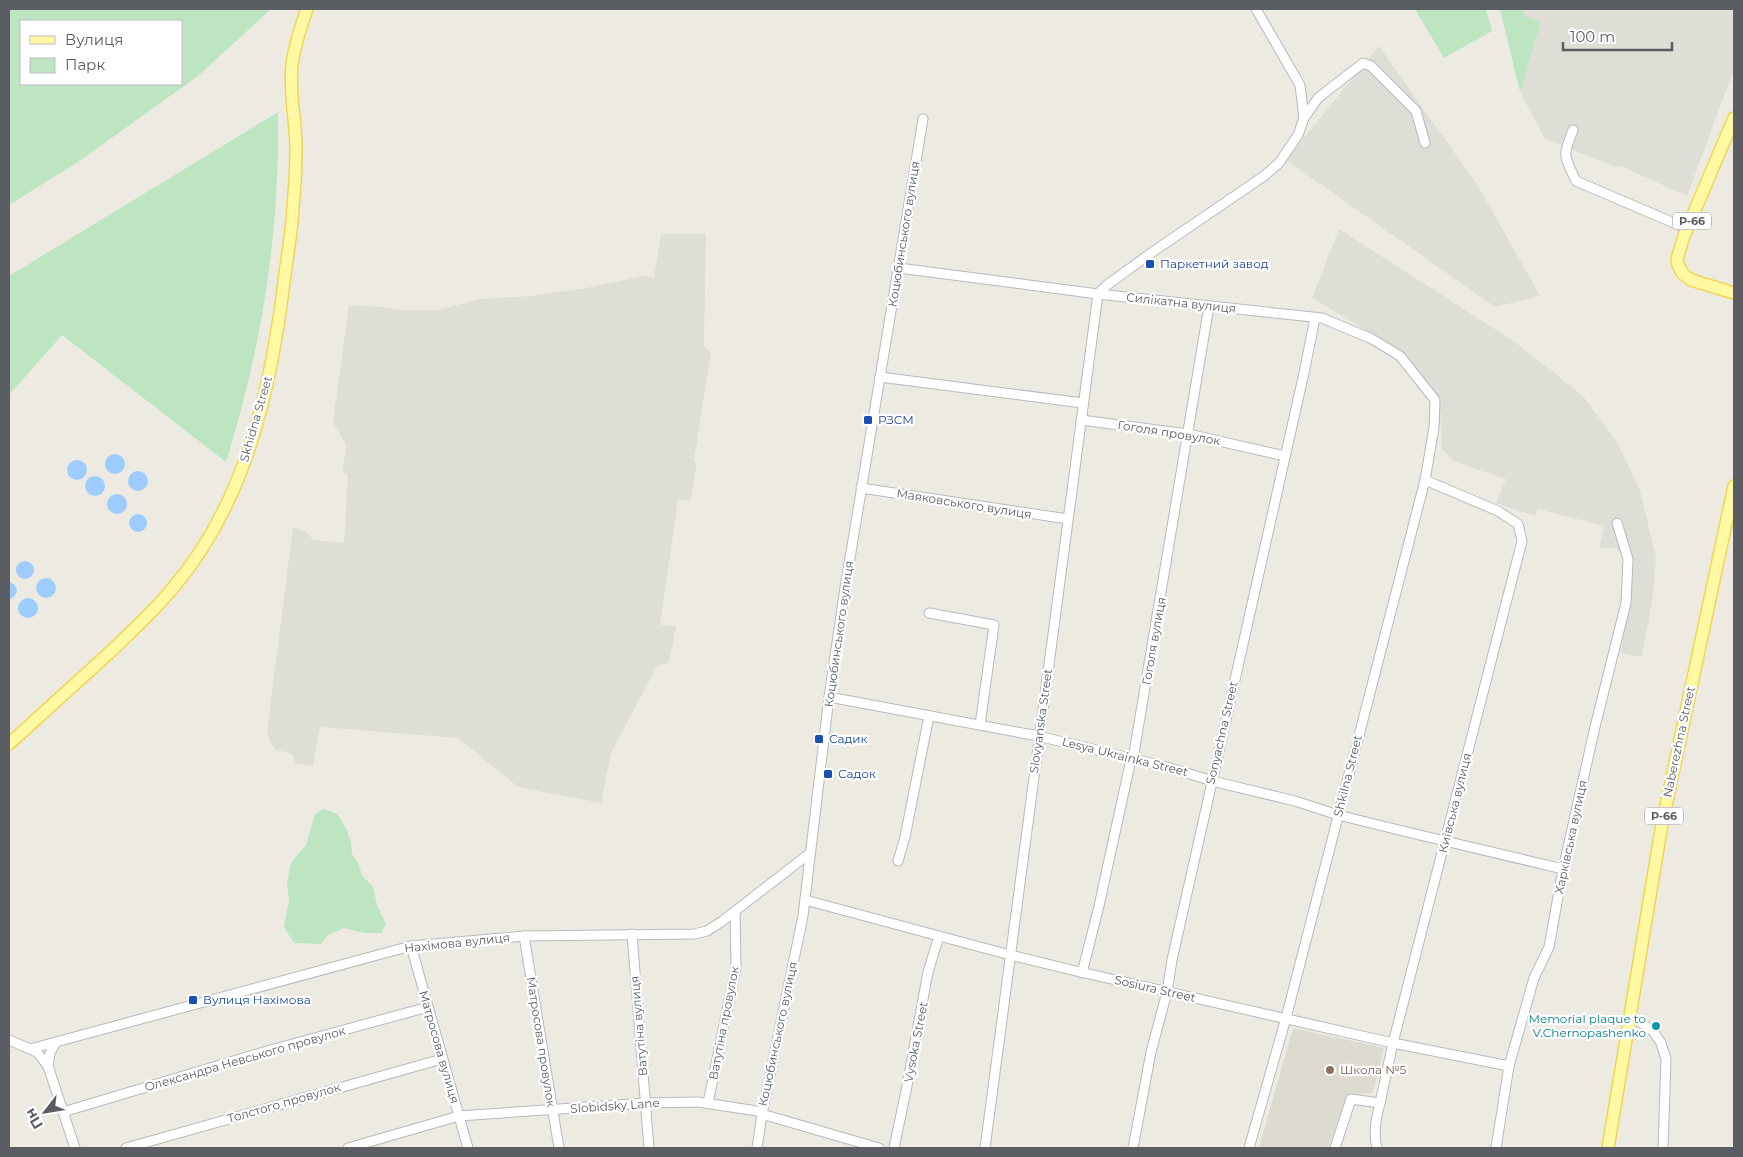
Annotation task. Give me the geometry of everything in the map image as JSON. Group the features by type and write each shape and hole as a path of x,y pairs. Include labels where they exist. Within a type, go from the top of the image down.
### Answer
{"main road":[{"name":"Skhidna Street","path":"9,744 146,618 174,587 213,532 232,494 248,452 262,406 280,316 293,208 296,149 292,65 296,44 307,9"},
{"name":"Р-66","path":"1734,118 1677,259 1683,274 1691,280 1734,293"},
{"name":"Naberezhna Street","path":"1608,1148 1662,824 1734,486"}],"street":[{"path":"1256,9 1300,85 1304,118"},
{"path":"1098,294 1107,285 1264,176 1279,163 1298,135 1304,118 1318,98 1363,63 1371,66 1416,111 1426,144"},
{"name":"Коцюбинського вулиця","path":"757,1148 762,1114 803,916 829,697 861,488 923,119"},
{"path":"1573,130 1565,151 1566,160 1576,181 1688,229"},
{"name":"Силікатна вулиця","path":"899,268 1098,294 1322,318 1372,339 1400,356 1435,400"},
{"name":"Slovyanska Street","path":"985,1148 1038,736 1098,294"},
{"name":"Гоголя вулиця","path":"1082,972 1099,906 1130,764 1134,759 1209,306"},
{"name":"Sonyachna Street","path":"1133,1148 1151,1052 1167,992 1172,960 1315,318"},
{"path":"880,376 1083,403"},
{"name":"Shkilna Street","path":"1249,1148 1286,1018 1425,480 1434,428 1435,400"},
{"name":"Гоголя провулок","path":"1081,420 1188,434 1285,456"},
{"name":"Київська вулиця","path":"1377,1148 1374,1137 1375,1121 1393,1043 1522,541 1518,524 1498,511 1425,480"},
{"name":"Маяковського вулиця","path":"861,488 1068,520"},
{"name":"Харківська вулиця","path":"1496,1148 1508,1066 1534,978 1549,947 1563,869 1595,727 1626,603 1628,559 1616,523"},
{"path":"929,612 994,625 980,725"},
{"name":"Lesya Ukrainka Street","path":"829,697 1038,736 1295,801 1338,815 1563,869"},
{"path":"898,861 905,837 929,716"},
{"name":"Нахімова вулиця","path":"30,1049 410,946 524,936 694,934 707,931 735,912 810,853"},
{"name":"Sosiura Street","path":"804,900 1010,955 1082,972 1393,1043 1508,1066"},
{"name":"Ватутіна провулок","path":"708,1103 736,967 735,912"},
{"name":"Ватутіна вулиця","path":"632,934 649,1148"},
{"name":"Матросова провулок","path":"524,936 559,1148"},
{"name":"Vysoka Street","path":"894,1148 928,972 939,936"},
{"name":"Матросова вулиця","path":"410,946 468,1148"},
{"name":"Олександра Невського провулок","path":"63,1112 267,1051 428,1007"},
{"path":"1631,1016 1653,1031 1661,1043 1666,1059 1663,1148"},
{"path":"9,1040 37,1052 48,1066 75,1148"},
{"path":"48,1066 50,1052 56,1042"},
{"name":"Толстого провулок","path":"126,1148 442,1059"},
{"path":"1335,1148 1351,1099 1380,1103"},
{"name":"Slobidsky Lane","path":"348,1148 459,1116 646,1103 698,1102 757,1111 879,1148"}],"shaded area":[{"path":"1524,9 1734,9 1734,69 1687,196 1621,166 1616,167 1545,139 1520,92 1541,22 1523,15"},
{"path":"1379,46 1478,186 1540,296 1495,307 1286,160"},
{"path":"1339,229 1515,342 1583,396 1617,442 1640,491 1656,557 1653,595 1642,657 1621,653 1634,561 1616,549 1599,547 1604,526 1538,509 1535,516 1496,503 1506,479 1453,461 1442,449 1440,401 1404,353 1312,298"},
{"path":"661,234 706,234 704,347 711,351 694,461 697,462 691,500 678,500 660,625 676,626 669,662 657,666 611,753 601,803 518,787 458,738 320,727 313,766 295,764 293,755 276,750 271,744 267,731 293,527 308,533 313,540 344,543 348,475 343,471 346,445 333,422 349,305 401,310 439,310 480,299 531,296 586,288 644,276 654,278"},
{"name":"Школа №5","path":"1293,1028 1384,1048 1373,1093 1348,1094 1328,1148 1259,1148"}],"green space":[{"path":"9,9 271,9 198,76 78,162 9,205"},
{"path":"1415,9 1486,9 1492,31 1444,58"},
{"path":"1500,9 1524,9 1523,15 1541,22 1520,92"},
{"path":"278,112 276,202 266,289 250,376 226,462 62,335 9,395 9,276"},
{"path":"324,809 337,814 346,828 351,842 352,854 359,865 362,875 373,887 377,905 386,924 381,933 364,933 344,928 328,935 321,944 294,943 284,927 289,900 287,882 291,863 306,845 315,814"}],"water":[{"path":"115,454 122,457 125,464 122,471 115,474 108,471 105,464 108,457"},
{"path":"77,460 84,463 87,470 84,477 77,480 70,477 67,470 70,463"},
{"path":"138,471 145,474 148,481 145,488 138,491 131,488 128,481 131,474"},
{"path":"95,476 102,479 105,486 102,493 95,496 88,493 85,486 88,479"},
{"path":"117,494 124,497 127,504 124,511 117,514 110,511 107,504 110,497"},
{"path":"134,514 142,514 147,519 145,530 134,532 129,527 129,519"},
{"path":"25,561 31,564 34,570 31,576 25,579 19,576 16,570 19,564"},
{"path":"46,578 53,581 56,588 53,595 46,598 39,595 36,588 39,581"},
{"path":"9,582 15,585 17,590 15,596 9,600"},
{"path":"28,598 35,601 38,608 35,615 28,618 21,615 18,608 21,601"}],"place":[{"name":"Паркетний завод","path":"1150,264"},
{"name":"РЗСМ","path":"868,420"},
{"name":"Садик","path":"819,739"},
{"name":"Садок","path":"828,774"},
{"name":"Вулиця Нахімова","path":"193,1000"},
{"name":"Memorial plaque to V.Chernopashenko","path":"1656,1026"},
{"name":"Школа №5","path":"1330,1070"}]}
